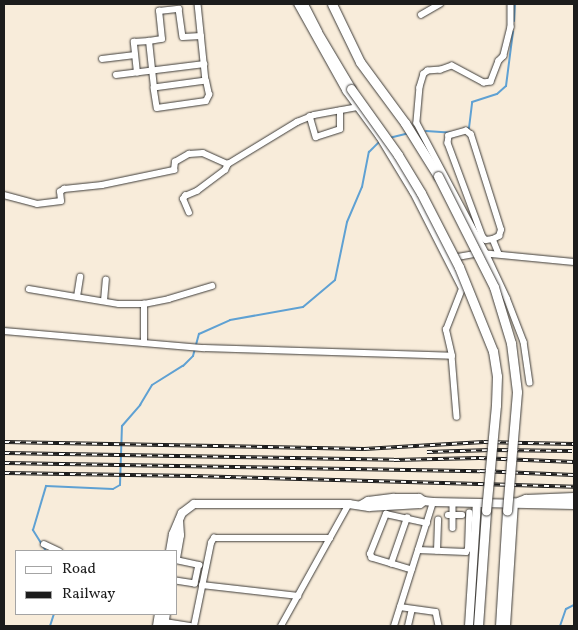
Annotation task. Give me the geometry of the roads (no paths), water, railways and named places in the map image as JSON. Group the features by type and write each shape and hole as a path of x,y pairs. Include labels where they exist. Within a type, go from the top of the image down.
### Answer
{"main road":[{"path":"303,4 342,80 351,89 398,155 421,193 459,267 493,351 497,376 478,626"},
{"path":"333,5 360,62 405,123 438,176 494,286 507,323 514,359 517,392 500,626"}],"street":[{"path":"149,41 157,108 206,101 208,95 198,4"},
{"path":"297,4 358,107 413,193 448,259 462,289 462,293 474,309 486,340 493,370 491,418"},
{"path":"421,15 440,4"},
{"path":"511,4 511,28 504,56 499,61 491,82 484,83 452,66 441,70 428,71 424,74 417,106 417,123 486,253 522,335 530,383"},
{"path":"137,73 134,42 162,39 159,11 179,9 183,37 201,36"},
{"path":"102,59 135,55"},
{"path":"116,75 204,64"},
{"path":"154,88 206,81"},
{"path":"189,212 183,199 184,196 197,191 228,164 310,116 358,107"},
{"path":"310,116 316,137 340,129 340,111"},
{"path":"466,131 471,135 502,230 499,236 492,239 486,240 483,237 448,143 449,136 466,131"},
{"path":"4,195 37,204 58,202 61,201 60,192 64,189 102,185 174,170 175,162 189,154 203,153 216,161 228,164"},
{"path":"492,239 499,254"},
{"path":"448,259 486,253 574,262"},
{"path":"78,297 80,277"},
{"path":"104,301 106,280"},
{"path":"29,289 133,305 144,304 212,286"},
{"path":"457,417 452,356 446,330 462,293"},
{"path":"144,304 144,343"},
{"path":"4,331 204,348 452,356"},
{"path":"170,550 173,534 184,509 194,504 350,504 369,507 420,504 424,501 520,503 571,501"},
{"path":"394,626 433,502"},
{"path":"453,502 450,515 453,528"},
{"path":"467,626 477,503"},
{"path":"506,626 520,503"},
{"path":"281,626 350,504"},
{"path":"412,570 372,558 370,554 386,514 427,523"},
{"path":"418,550 467,550 466,514 450,515"},
{"path":"391,564 407,518"},
{"path":"178,550 180,535 179,519"},
{"path":"437,551 438,520"},
{"path":"194,626 211,543 214,538 330,538"},
{"path":"44,544 57,550"},
{"path":"178,560 199,565 196,584 178,581"},
{"path":"202,585 298,596"},
{"path":"400,607 436,612 439,626"},
{"path":"408,626 412,609"},
{"path":"466,614 467,626"},
{"path":"165,621 190,626"}],"waterway":[{"path":"514,21 515,4"},
{"path":"466,129 469,128 472,102 497,94 506,86 513,31"},
{"path":"426,131 452,133"},
{"path":"389,138 409,133"},
{"path":"45,550 33,530 46,486 113,489 120,485 122,426 140,405 152,385 183,366 193,356 199,334 230,320 303,307 335,280 347,222 362,187 369,152 379,142"},
{"path":"560,626 566,609 574,605"},
{"path":"50,626 54,615"}],"railway":[{"path":"4,442 364,449 484,442 574,444"},
{"path":"427,452 491,450 572,451"},
{"path":"4,453 394,460 479,458 574,462"},
{"path":"4,463 480,471 574,475"},
{"path":"4,473 192,476 574,487"}]}
